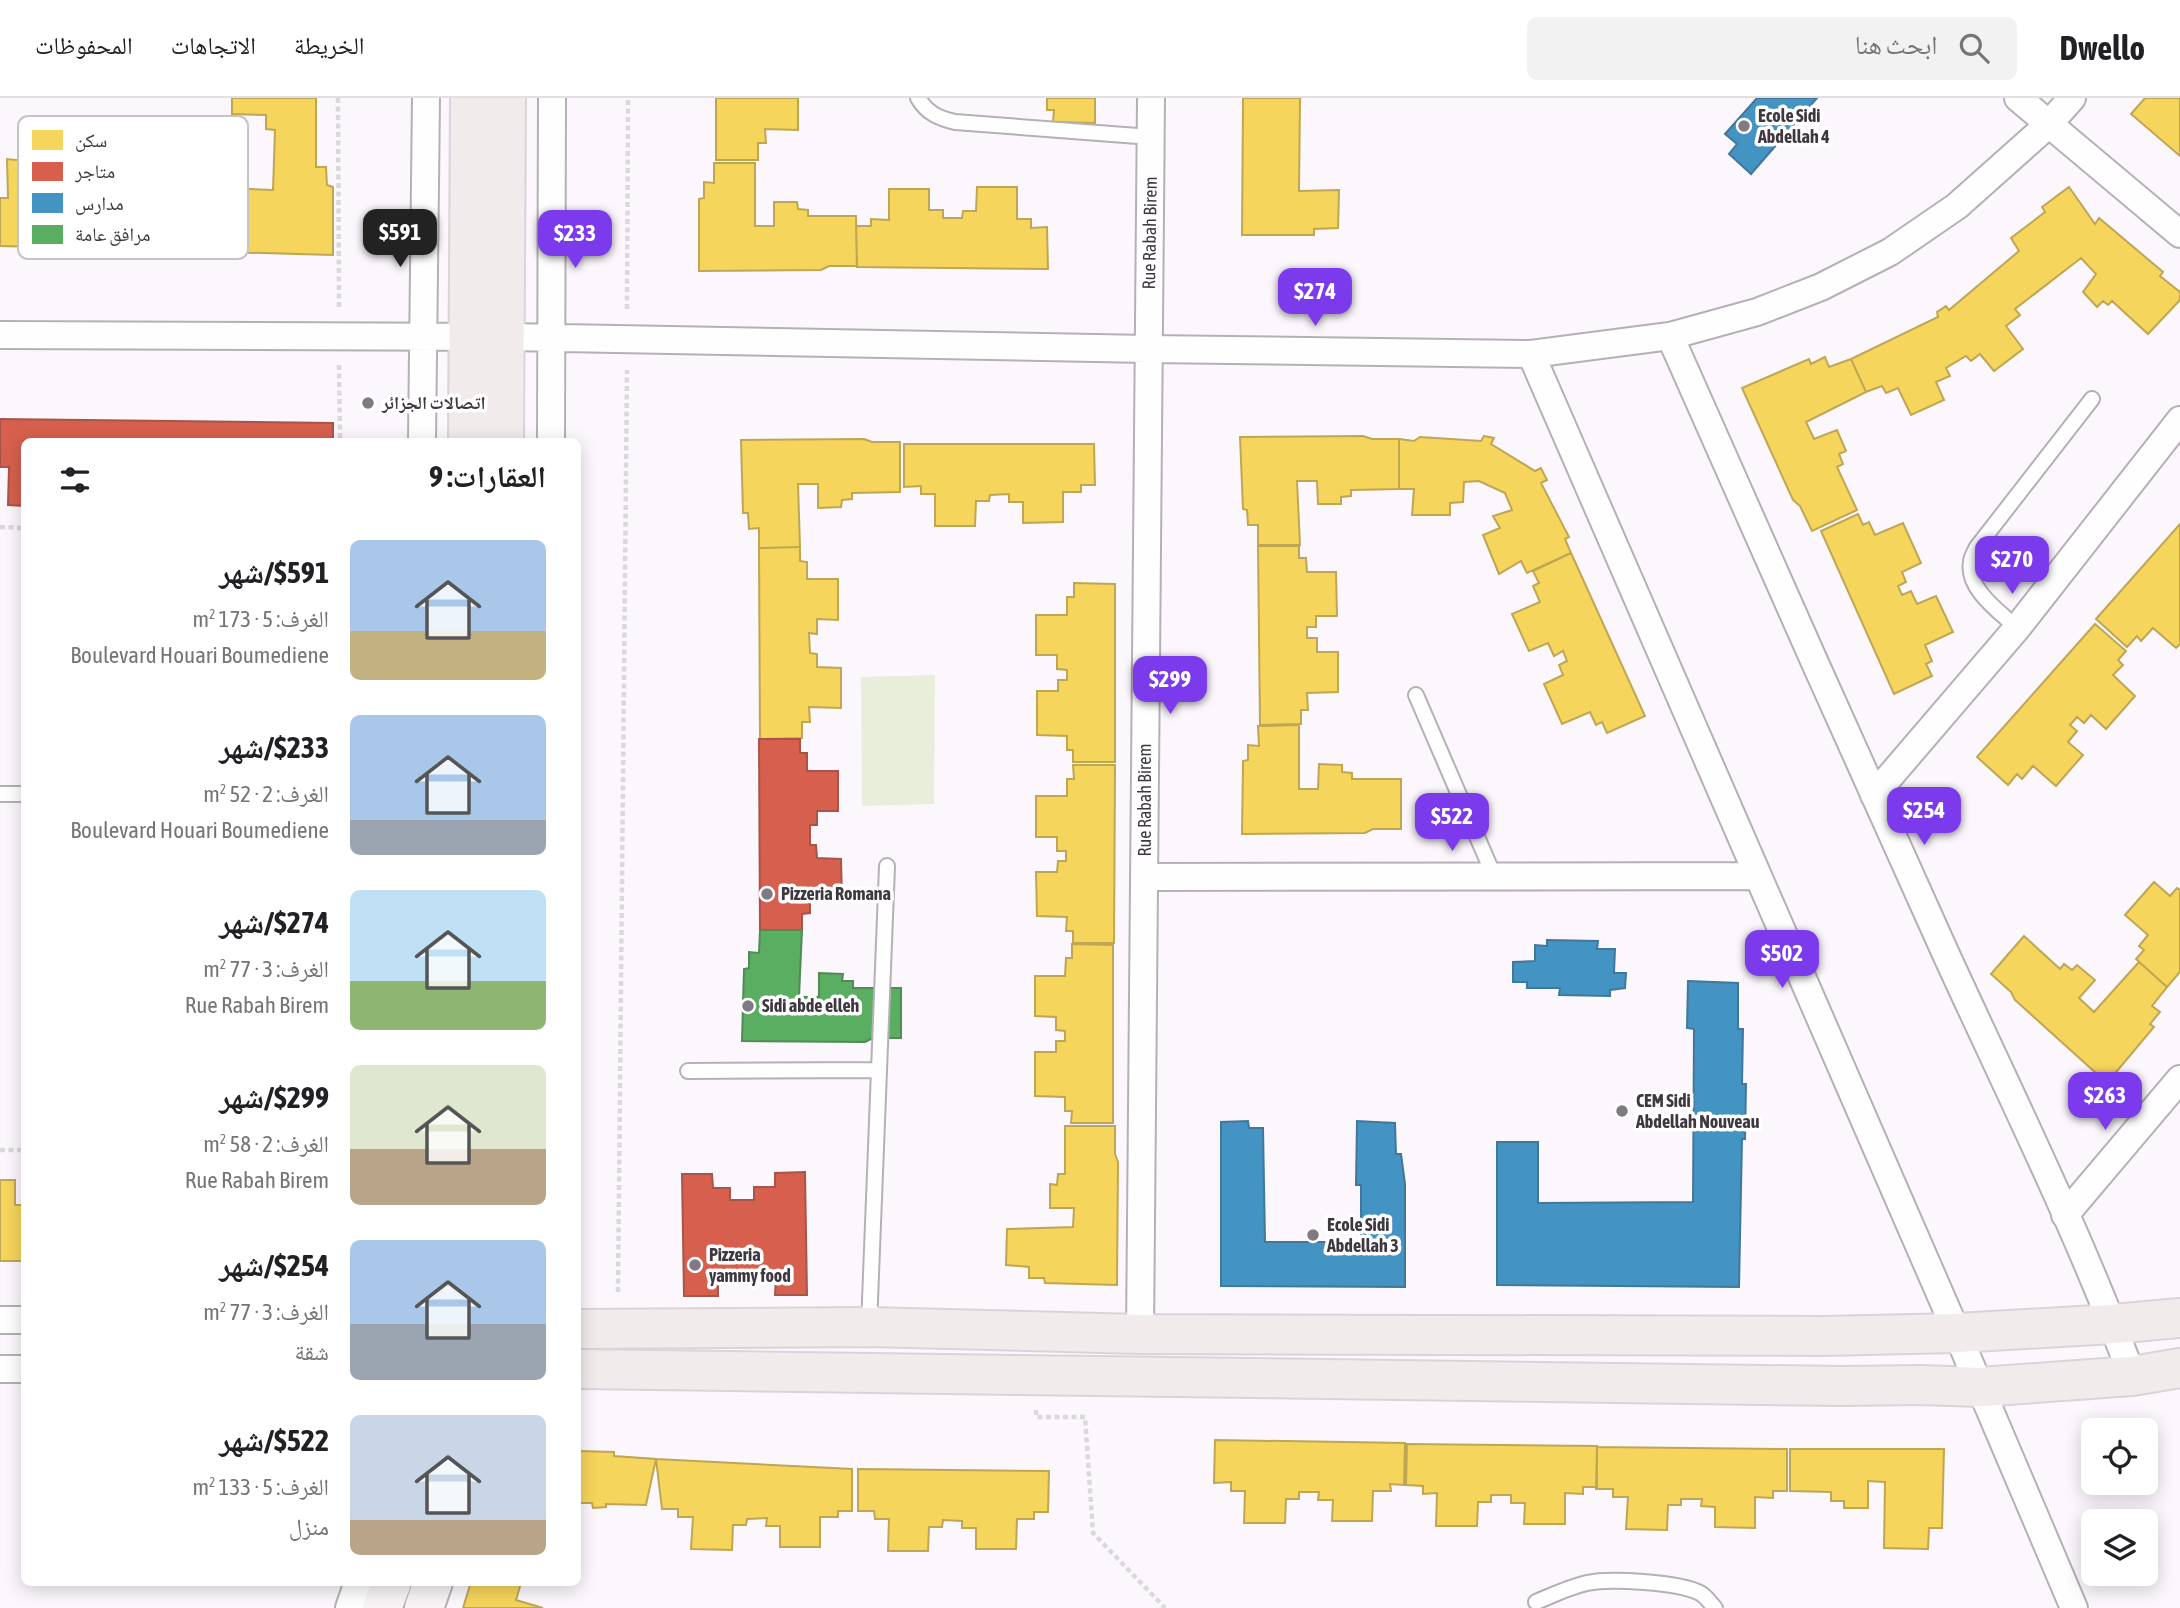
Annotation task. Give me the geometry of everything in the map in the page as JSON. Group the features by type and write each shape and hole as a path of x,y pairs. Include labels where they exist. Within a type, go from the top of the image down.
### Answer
{"main road":[{"path":"470,98 486,337 504,438"},
{"path":"469,438 486,337 506,98"},
{"path":"581,1329 869,1327 1140,1334 1823,1336 1957,1333 2180,1318"},
{"path":"581,1369 1980,1387 2132,1376 2180,1368"},
{"path":"382,1608 390,1586"},
{"path":"424,1608 432,1586"}],"street":[{"path":"422,438 426,98"},
{"path":"551,438 552,98"},
{"name":"Rue Rabah Birem","path":"1140,1334 1151,98"},
{"path":"2018,98 2180,234"},
{"path":"0,335 551,337 1531,354 1670,336 1757,312 1821,287 1890,252 1957,206 2049,124 2071,98"},
{"path":"1670,336 2065,1215 2113,1324 2132,1376"},
{"path":"1531,354 2074,1608"},
{"path":"1874,795 2017,628 2180,420"},
{"path":"1145,877 1758,876"},
{"path":"2065,1215 2180,1079"},
{"path":"0,1320 21,1320"},
{"path":"0,1369 21,1369"},
{"path":"349,1608 357,1586"}],"lane":[{"path":"918,98 923,107 938,118 955,122 1151,136"},
{"path":"2017,628 1981,593 1972,579 1971,562 1977,547 2092,399"},
{"path":"1416,695 1494,876"},
{"path":"0,793 21,794"},
{"path":"869,1327 887,866"},
{"path":"688,1071 879,1070"},
{"path":"1536,1602 1572,1587 1609,1580 1685,1587 1703,1594 1715,1608"}],"path":[{"path":"338,98 340,438"},
{"path":"617,1328 628,98"},
{"path":"0,527 21,528"},
{"path":"0,1150 21,1150"},
{"path":"1034,1375 1036,1417 1086,1417 1093,1532 1164,1608"}],"green space":[{"path":"935,675 934,804 862,806 861,677"}],"building: سكن":[{"path":"232,98 316,98 316,167 326,167 327,185 333,187 333,255 248,253 248,189 273,190 275,130 266,129 266,115 232,114"},
{"path":"716,98 798,98 798,130 765,129 766,143 758,143 758,160 716,160"},
{"path":"1047,98 1095,98 1095,123 1053,122 1054,110 1047,110"},
{"path":"1243,98 1300,98 1299,191 1339,190 1338,228 1314,229 1314,235 1242,235"},
{"path":"2145,98 2180,98 2180,156 2131,114"},
{"path":"7,159 18,160 18,246 0,246 0,198 8,198"},
{"path":"714,163 755,163 755,226 774,226 774,202 797,202 798,209 808,210 808,216 856,216 857,266 829,266 821,270 699,271 699,199 704,198 704,182 714,183"},
{"path":"977,187 1017,187 1017,219 1031,219 1031,228 1047,227 1048,269 857,267 856,226 871,226 871,219 889,220 889,189 929,189 929,210 943,210 943,218 962,218 963,211 976,211"},
{"path":"2069,187 2095,224 2099,218 2163,272 2160,276 2180,292 2180,300 2148,334 2112,301 2108,305 2103,301 2097,307 2083,292 2096,274 2081,258 2015,309 2020,315 2006,326 2023,349 1994,371 1980,354 1971,361 1966,356 1946,368 1950,376 1936,382 1944,400 1911,415 1898,388 1886,393 1882,386 1866,392 1851,359 1938,317 1937,312 1946,306 1949,310 2019,251 2011,238 2045,212 2042,207"},
{"path":"1825,357 1829,367 1851,359 1866,392 1806,422 1814,439 1837,430 1846,451 1839,454 1843,464 1837,467 1857,510 1812,531 1800,506 1793,500 1742,388 1809,359 1811,364"},
{"path":"1363,436 1372,439 1399,439 1399,489 1351,490 1351,496 1341,497 1341,504 1318,504 1317,481 1297,481 1300,545 1258,545 1258,525 1248,525 1247,510 1243,509 1240,437"},
{"path":"1484,436 1494,438 1491,444 1535,471 1541,468 1547,480 1541,483 1569,537 1565,539 1571,553 1527,573 1521,561 1499,574 1483,535 1500,528 1493,516 1512,510 1505,493 1479,481 1464,482 1463,502 1450,503 1450,515 1412,515 1414,489 1399,489 1399,439 1414,441 1420,437 1481,441"},
{"path":"864,439 872,442 900,442 900,492 852,493 852,499 842,500 841,507 818,508 818,484 798,484 800,547 759,548 759,528 749,529 748,513 743,513 741,440"},
{"path":"904,444 1094,444 1095,485 1081,485 1081,492 1063,492 1063,522 1023,523 1023,502 1009,502 1009,494 990,495 989,501 976,501 975,526 935,526 935,494 921,494 921,486 904,487"},
{"path":"1858,514 1863,525 1869,522 1875,535 1903,523 1921,563 1902,572 1906,582 1898,586 1902,595 1911,591 1917,604 1936,596 1953,632 1925,645 1932,661 1926,664 1932,676 1894,694 1821,531"},
{"path":"2180,524 2180,644 2176,648 2153,628 2141,641 2137,636 2127,647 2096,619"},
{"path":"1258,546 1299,546 1299,558 1306,558 1307,572 1336,572 1337,616 1316,616 1316,627 1307,627 1307,638 1317,638 1317,652 1338,652 1338,692 1307,693 1308,710 1301,710 1301,724 1260,725"},
{"path":"800,547 800,561 807,562 807,579 838,579 838,620 817,619 817,634 809,633 810,653 817,654 817,667 841,668 841,708 809,707 810,722 802,722 802,738 760,739 759,548"},
{"path":"1571,553 1645,716 1607,733 1602,722 1596,725 1590,712 1562,724 1544,684 1563,675 1559,665 1567,661 1563,651 1554,656 1548,643 1529,651 1512,614 1540,602 1533,586 1539,583 1533,571"},
{"path":"1074,583 1115,584 1115,762 1073,762 1073,750 1067,750 1067,736 1037,735 1037,691 1058,691 1058,680 1067,680 1067,670 1057,669 1057,655 1036,655 1036,615 1067,615 1067,597 1074,597"},
{"path":"2095,624 2126,651 2118,660 2123,665 2113,675 2135,696 2106,729 2091,715 2084,723 2077,717 2070,725 2077,731 2068,742 2083,755 2056,786 2033,766 2022,779 2017,774 2008,785 1977,757"},
{"path":"1299,725 1299,789 1318,789 1319,764 1342,765 1342,772 1352,773 1352,779 1401,779 1401,829 1373,829 1365,833 1242,834 1243,761 1248,760 1248,745 1259,746 1258,726"},
{"path":"1073,765 1115,765 1114,943 1073,943 1073,931 1066,931 1067,917 1037,916 1036,872 1057,872 1058,861 1066,861 1066,851 1057,851 1057,837 1036,837 1036,796 1067,796 1067,779 1074,779"},
{"path":"2154,882 2170,896 2177,888 2180,890 2180,972 2167,987 2136,959 2144,950 2139,946 2148,935 2125,915"},
{"path":"2024,936 2060,969 2064,964 2072,970 2077,965 2095,980 2079,998 2094,1012 2139,962 2167,987 2152,1006 2160,1012 2150,1024 2154,1027 2107,1083 2015,1000 2011,992 1991,974"},
{"path":"1072,944 1113,945 1113,1123 1071,1123 1072,1111 1065,1111 1065,1097 1035,1096 1035,1052 1056,1052 1056,1041 1065,1041 1065,1031 1056,1030 1056,1017 1035,1016 1035,976 1065,976 1066,958 1072,958"},
{"path":"1065,1126 1115,1126 1115,1154 1118,1162 1117,1285 1045,1283 1044,1278 1029,1278 1029,1267 1006,1265 1007,1229 1073,1227 1074,1208 1050,1208 1050,1184 1057,1185 1058,1174 1065,1174"},
{"path":"0,1180 15,1180 15,1205 21,1205 21,1261 0,1261"},
{"path":"1215,1440 1405,1443 1404,1485 1390,1484 1391,1491 1373,1491 1372,1521 1332,1521 1333,1500 1318,1500 1319,1492 1299,1492 1299,1499 1286,1499 1285,1523 1244,1523 1245,1491 1231,1491 1231,1482 1214,1483"},
{"path":"1407,1444 1597,1446 1597,1487 1583,1487 1583,1494 1565,1493 1565,1524 1524,1524 1525,1503 1511,1503 1511,1495 1491,1495 1491,1502 1478,1502 1477,1526 1436,1526 1437,1493 1423,1494 1423,1486 1406,1485"},
{"path":"1597,1447 1787,1449 1787,1491 1773,1491 1773,1498 1755,1497 1755,1528 1715,1527 1715,1507 1701,1506 1702,1499 1681,1499 1681,1505 1668,1505 1667,1530 1626,1529 1628,1497 1613,1497 1613,1489 1596,1489"},
{"path":"1790,1449 1944,1449 1942,1528 1929,1528 1928,1549 1884,1548 1885,1482 1868,1481 1868,1508 1844,1508 1844,1501 1831,1501 1831,1492 1790,1491"},
{"path":"581,1451 614,1452 614,1456 656,1459 646,1505 606,1504 606,1507 593,1508 592,1503 581,1503"},
{"path":"656,1459 852,1469 852,1511 838,1511 838,1517 820,1517 820,1547 780,1547 780,1526 766,1526 767,1518 747,1519 746,1525 733,1525 732,1550 691,1549 693,1517 678,1517 678,1509 662,1509"},
{"path":"858,1469 1049,1471 1048,1512 1034,1512 1034,1519 1017,1519 1016,1549 976,1549 976,1528 962,1528 962,1521 943,1520 942,1527 929,1527 928,1551 888,1551 889,1519 875,1519 874,1511 858,1511"},
{"path":"470,1586 520,1586 516,1600 543,1608 463,1608"}],"building: متاجر":[{"path":"0,419 333,423 333,438 21,438 21,506 8,505 9,467 0,467"},
{"path":"759,739 800,739 800,753 807,753 807,771 838,771 838,811 817,811 817,825 810,825 810,845 816,845 817,858 841,859 842,900 810,899 810,913 802,914 802,930 760,930"},
{"path":"805,1172 807,1295 775,1295 776,1277 718,1278 718,1296 684,1296 682,1174 712,1174 713,1188 730,1188 730,1200 754,1200 754,1187 775,1187 775,1173"}],"building: مدارس":[{"path":"1757,98 1817,98 1751,174 1729,154 1737,144 1725,134"},
{"path":"1547,940 1598,941 1597,949 1615,949 1614,973 1626,973 1625,988 1610,990 1610,996 1559,995 1560,988 1527,988 1527,982 1513,982 1513,962 1535,961 1535,945 1547,946"},
{"path":"1688,981 1738,983 1738,1029 1743,1029 1742,1084 1746,1084 1745,1139 1742,1139 1739,1287 1497,1285 1497,1142 1538,1142 1538,1203 1693,1202 1694,1029 1687,1028"},
{"name":"Ecole Sidi Abdellah 3","path":"1248,1121 1249,1128 1263,1128 1265,1242 1361,1242 1361,1185 1356,1185 1357,1121 1395,1123 1396,1154 1401,1154 1405,1184 1405,1287 1221,1286 1221,1122"}],"building: مرافق عامة":[{"path":"760,930 802,930 799,997 819,997 819,973 843,974 842,981 853,981 853,988 901,988 901,1038 873,1038 865,1042 742,1041 744,969 749,968 749,952 759,953"}],"place":[{"name":"Ecole Sidi Abdellah 4","path":"1744,126"},
{"name":"اتصالات الجزائر","path":"368,403"},
{"name":"Pizzeria Romana","path":"767,894"},
{"name":"Sidi abde elleh","path":"748,1006"},
{"name":"CEM Sidi Abdellah Nouveau","path":"1622,1111"},
{"name":"Ecole Sidi Abdellah 3","path":"1313,1235"},
{"name":"Pizzeria yammy food","path":"695,1265"}]}
